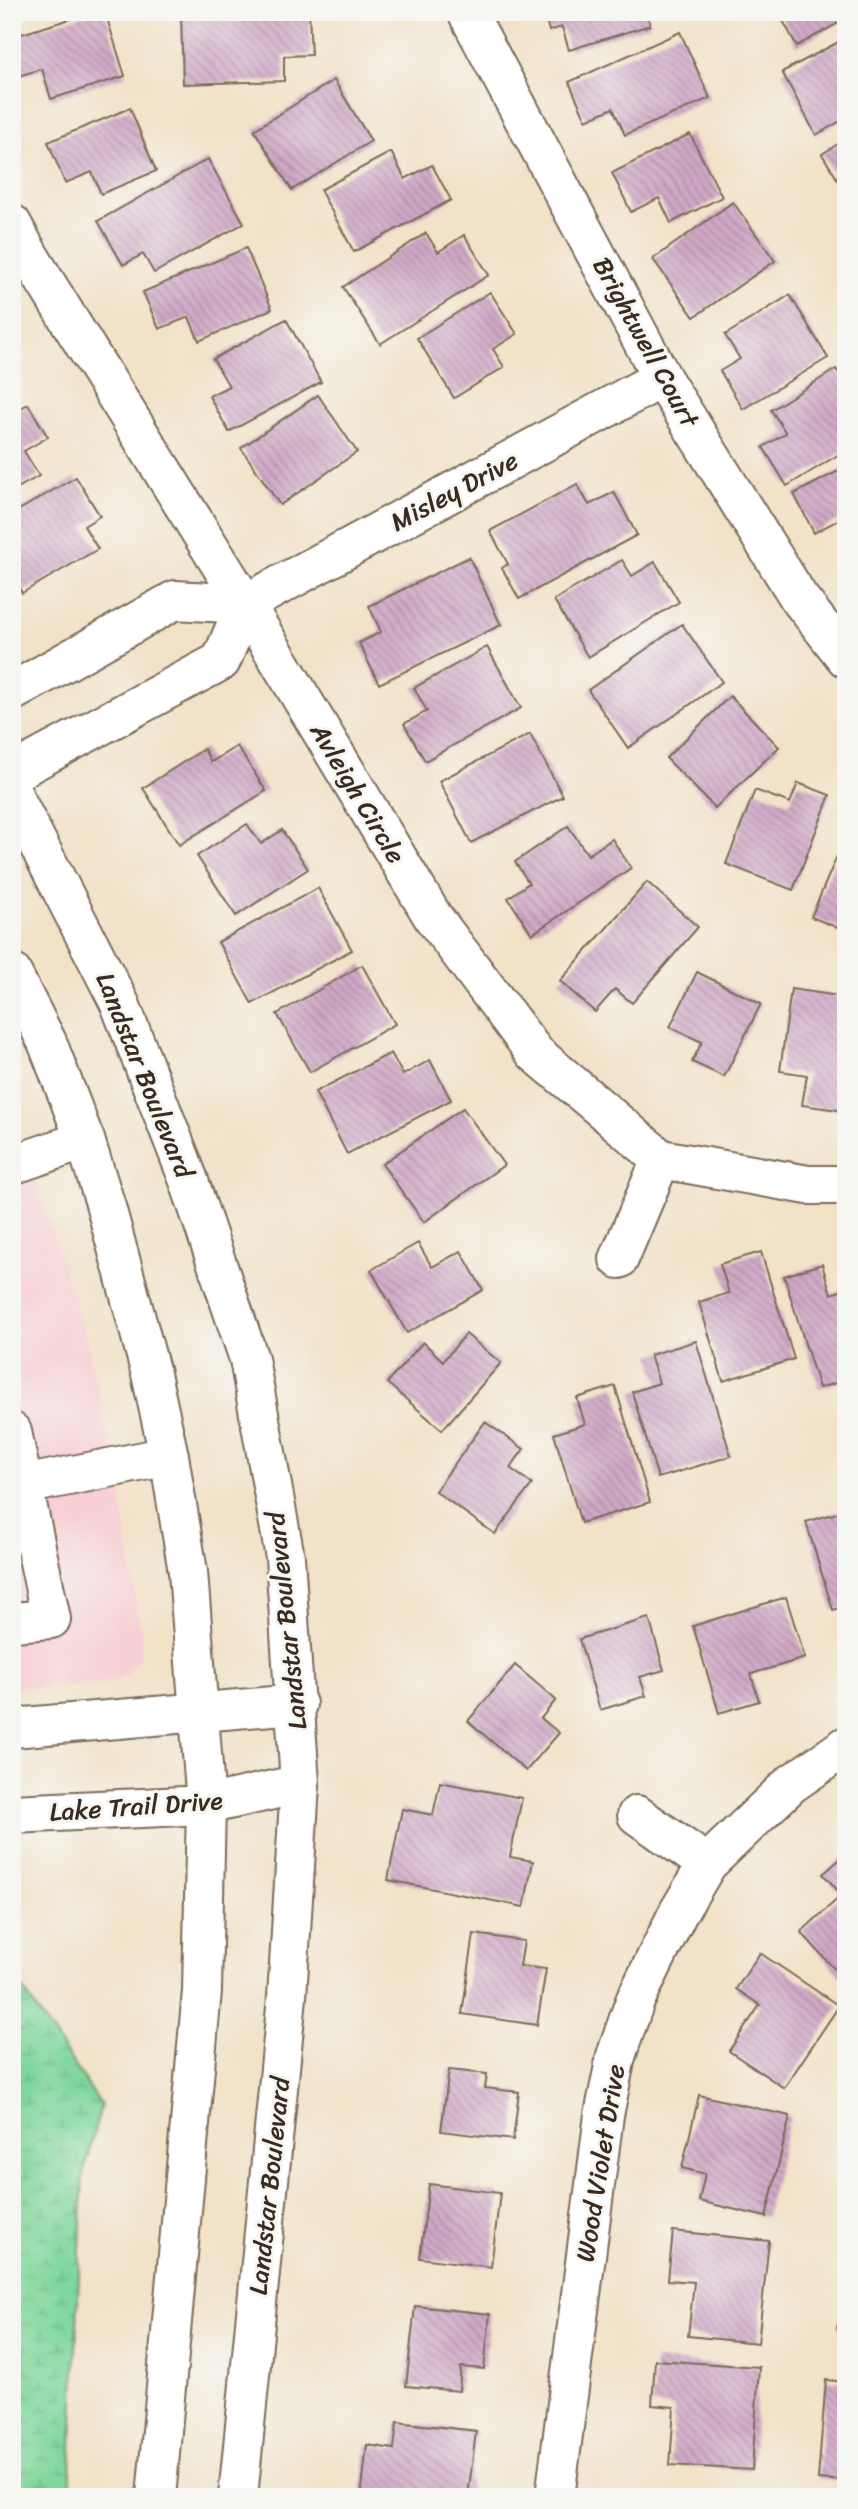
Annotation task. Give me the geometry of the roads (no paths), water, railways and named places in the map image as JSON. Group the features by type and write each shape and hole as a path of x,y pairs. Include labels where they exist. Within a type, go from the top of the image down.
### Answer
{"street":[{"name":"Brightwell Court","path":"467,12 662,378 799,598 846,658"},
{"name":"Avleigh Circle","path":"12,224 433,917 535,1053 661,1159"},
{"name":"Misley Drive","path":"245,604 662,378"},
{"path":"12,692 175,600 245,604 221,661 12,773"},
{"name":"Landstar Boulevard","path":"12,793 120,1004 188,1178 250,1359 285,1557 297,1704 300,1784 287,1997 239,2497"},
{"path":"12,973 47,1042 85,1140 105,1203 169,1456 188,1572 206,1805 202,1991 156,2497"},
{"path":"12,1165 85,1140"},
{"path":"619,1259 661,1159 808,1185 846,1185"},
{"path":"12,1432 51,1619 12,1622"},
{"path":"23,1485 169,1456"},
{"path":"12,1728 297,1704"},
{"name":"Wood Violet Drive","path":"555,2497 604,2115 615,2056 635,2001 678,1913 707,1864 791,1784 846,1746"},
{"name":"Lake Trail Drive","path":"12,1814 206,1805 300,1784"},
{"path":"637,1815 707,1864"}]}
